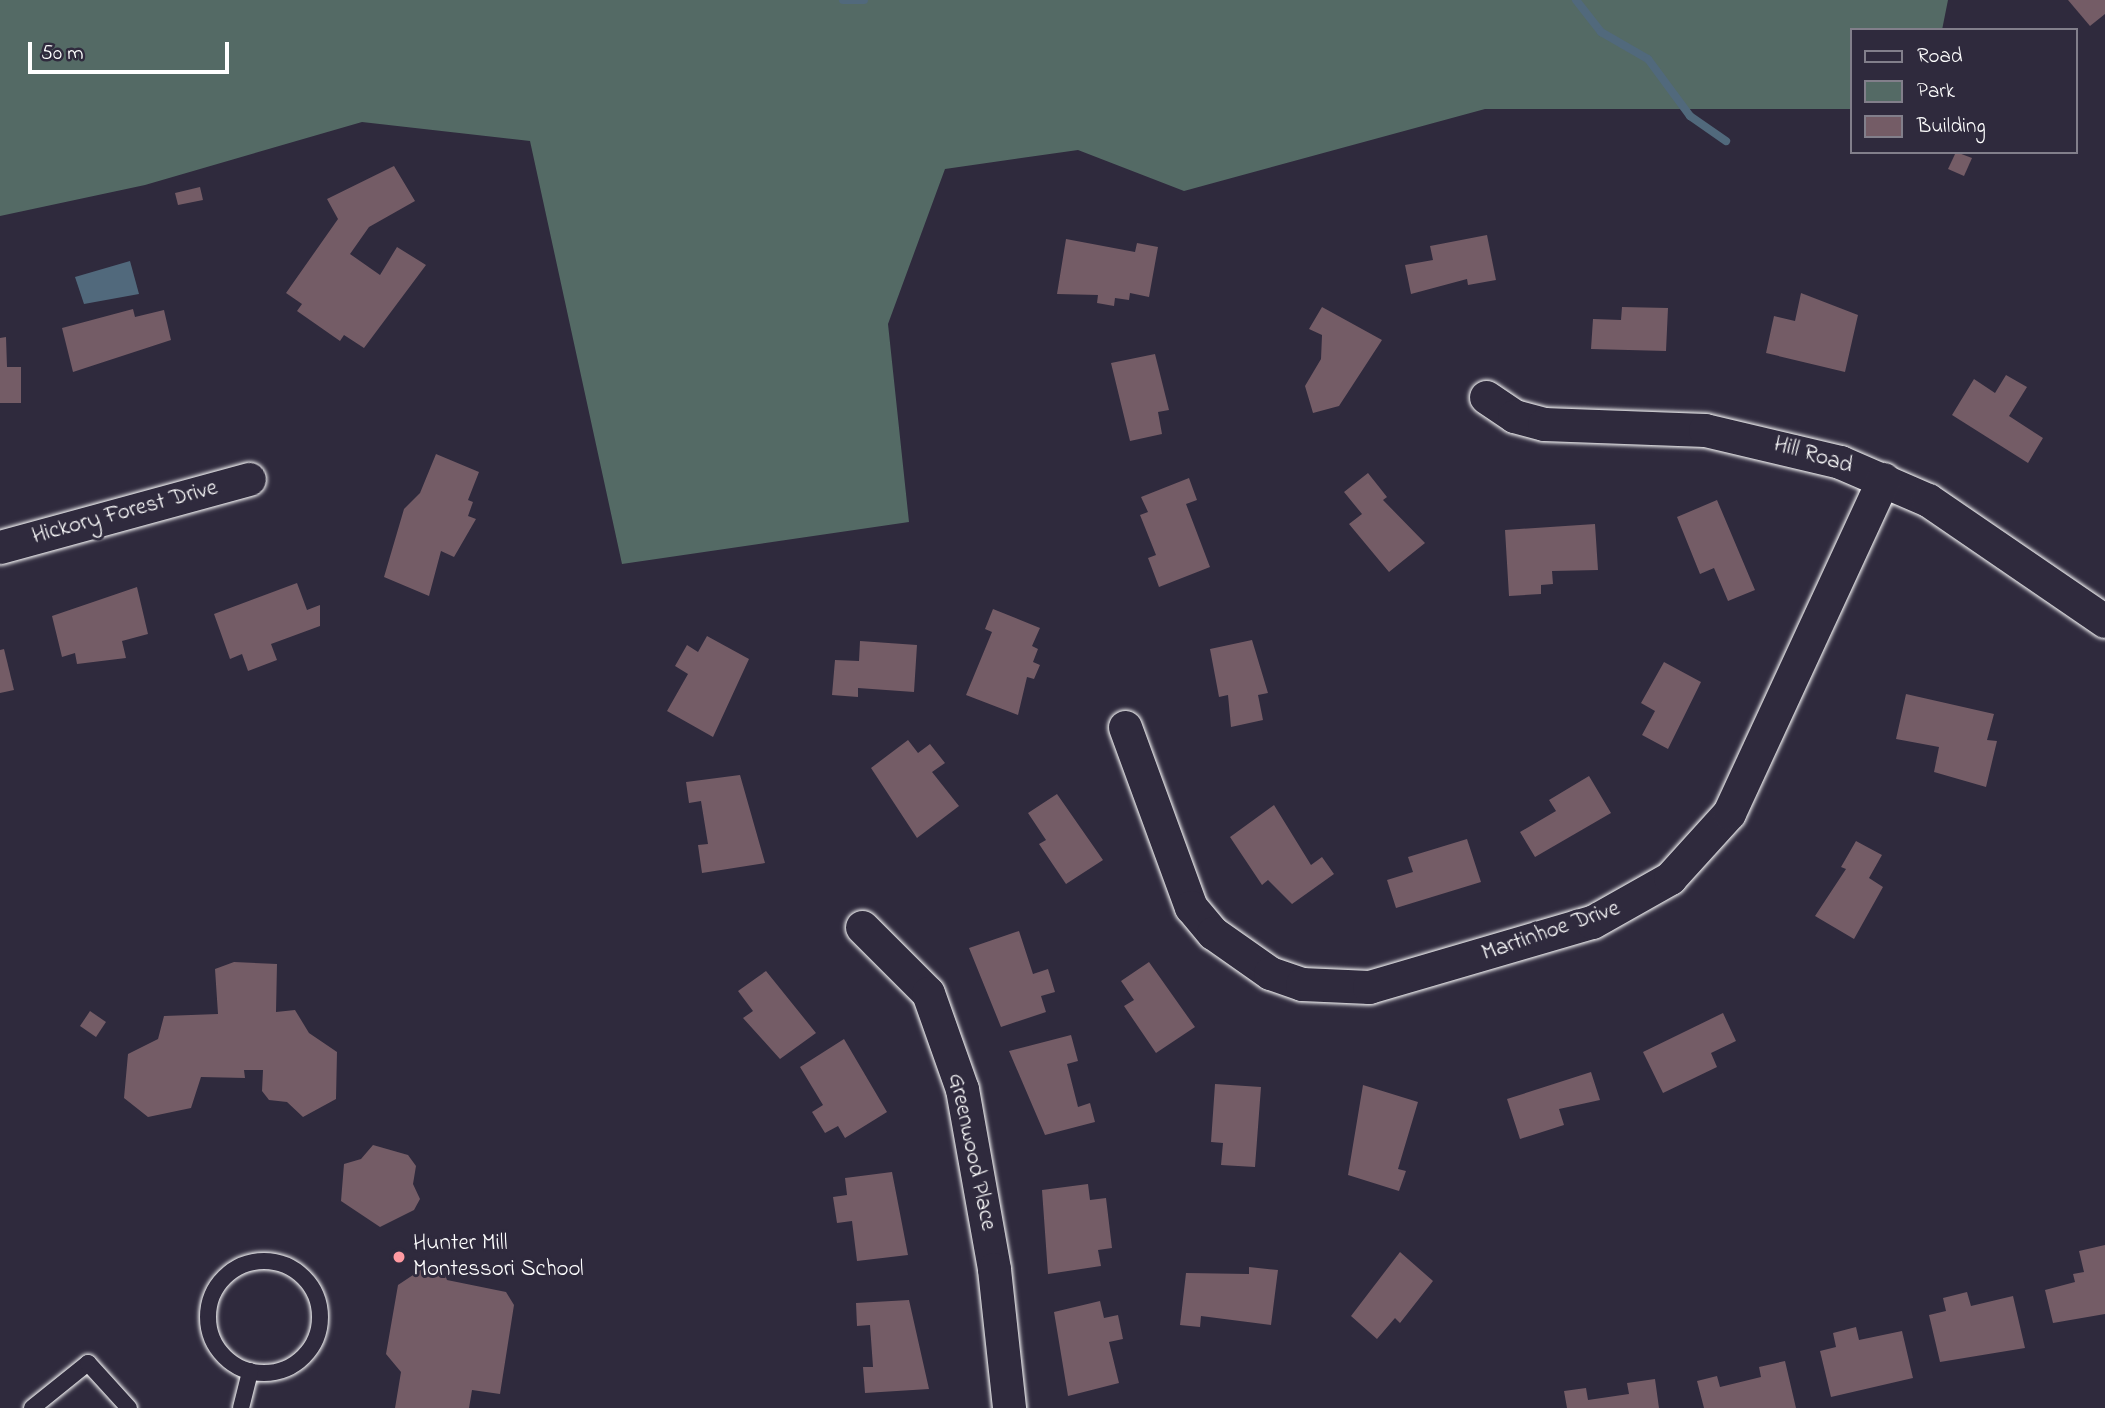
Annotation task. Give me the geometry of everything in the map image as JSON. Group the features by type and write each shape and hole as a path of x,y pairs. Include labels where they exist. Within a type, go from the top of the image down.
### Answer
{"street":[{"name":"Hill Road","path":"1486,397 1514,415 1544,424 1705,430 1775,443 1883,479 1972,527 2105,621"},
{"name":"Martinhoe Drive","path":"1125,727 1191,907 1213,933 1270,973 1302,984 1369,987 1592,922 1670,878 1729,813 1883,479"},
{"name":"Hickory Forest Drive","path":"0,547 250,480"},
{"name":"Greenwood Place","path":"862,927 928,993 962,1089 994,1269 1009,1408"}],"lane":[{"path":"270,1261 303,1276 314,1291 320,1327 294,1364 250,1371 219,1351 208,1316 220,1281 243,1265 270,1261"},
{"path":"32,1408 88,1363 129,1408"},
{"path":"241,1408 250,1371"}],"green space":[{"path":"0,0 1948,0 1942,28 1850,28 1850,109 1485,109 1184,191 1078,150 945,169 888,324 909,522 622,564 530,141 362,122 145,185 0,216"}],"water":[{"path":"130,261 139,294 84,304 75,277"}],"building":[{"path":"2068,0 2105,0 2105,14 2090,26"},
{"path":"1955,154 1972,158 1964,176 1948,169"},
{"path":"394,166 415,201 369,227 350,254 380,275 397,247 426,265 364,348 344,335 340,341 297,311 302,304 286,293 338,219 327,199"},
{"path":"200,187 203,200 178,205 175,193"},
{"path":"1487,235 1496,280 1468,285 1467,279 1411,294 1405,265 1433,260 1430,246"},
{"path":"1066,239 1135,252 1137,243 1158,247 1149,297 1130,293 1129,300 1115,298 1114,306 1097,303 1098,295 1057,294"},
{"path":"1801,293 1858,315 1845,372 1766,353 1774,316 1795,321"},
{"path":"1322,307 1382,340 1339,406 1313,413 1305,386 1321,359 1322,335 1309,329"},
{"path":"1622,307 1668,308 1666,351 1591,349 1593,319 1621,320"},
{"path":"133,309 135,317 164,310 171,340 73,372 62,328"},
{"path":"6,337 7,367 21,367 21,403 0,403 0,338"},
{"path":"1155,354 1169,410 1158,412 1162,434 1130,441 1111,363"},
{"path":"2006,375 2027,387 2009,416 2043,438 2028,463 1952,415 1974,379 1995,393"},
{"path":"436,454 479,472 468,500 473,502 468,516 476,519 454,557 441,551 429,596 384,577 404,509 420,493"},
{"path":"1368,473 1387,497 1383,500 1425,543 1389,572 1349,524 1362,514 1344,492"},
{"path":"1189,478 1197,500 1186,504 1210,567 1159,587 1148,558 1156,555 1140,515 1148,512 1141,497"},
{"path":"1717,500 1755,590 1728,601 1714,568 1700,574 1677,517"},
{"path":"1595,524 1598,570 1552,571 1553,584 1541,585 1541,594 1509,596 1505,530"},
{"path":"297,583 307,610 320,605 320,626 271,644 277,660 248,671 242,654 230,659 214,614"},
{"path":"137,587 148,634 122,641 126,658 77,664 75,653 62,657 52,616"},
{"path":"993,609 1040,628 1032,646 1038,649 1033,662 1040,665 1034,679 1027,677 1018,715 966,695 992,632 985,629"},
{"path":"707,636 749,659 713,737 667,711 688,674 675,666 687,645 698,652"},
{"path":"1252,640 1268,693 1258,695 1263,720 1231,727 1228,695 1219,697 1210,649"},
{"path":"860,641 917,645 914,692 858,688 858,697 832,695 835,660 859,661"},
{"path":"4,649 14,690 0,693 0,650"},
{"path":"1664,662 1701,682 1668,749 1642,735 1655,711 1641,703"},
{"path":"1906,694 1994,714 1987,740 1997,741 1986,787 1934,772 1939,747 1896,739"},
{"path":"908,740 918,753 930,744 945,763 932,772 959,806 917,838 871,768"},
{"path":"740,775 765,863 702,873 698,845 708,844 701,801 689,803 686,782"},
{"path":"1589,776 1611,813 1535,857 1520,832 1556,811 1549,800"},
{"path":"1057,794 1103,860 1066,884 1039,844 1046,840 1028,813"},
{"path":"1274,805 1311,865 1322,857 1334,874 1292,904 1268,880 1262,885 1230,837"},
{"path":"1467,839 1481,882 1396,908 1387,880 1413,872 1408,857"},
{"path":"1856,841 1882,855 1869,878 1883,887 1854,939 1815,916 1846,869 1841,867"},
{"path":"1019,931 1033,974 1048,969 1055,992 1041,996 1046,1012 1001,1027 969,948"},
{"path":"234,962 277,964 276,1012 295,1010 309,1033 337,1052 336,1099 303,1117 287,1102 269,1100 262,1091 263,1070 244,1070 245,1078 201,1077 191,1108 148,1117 124,1098 128,1054 158,1039 164,1016 218,1014 215,969"},
{"path":"1149,962 1195,1027 1156,1053 1124,1006 1134,1000 1121,981"},
{"path":"766,971 816,1033 780,1059 743,1018 753,1011 738,991"},
{"path":"90,1011 106,1022 96,1037 80,1026"},
{"path":"1723,1013 1736,1041 1711,1053 1717,1067 1663,1093 1643,1052"},
{"path":"1071,1035 1078,1061 1067,1064 1078,1107 1090,1103 1095,1122 1045,1135 1009,1051"},
{"path":"844,1039 887,1112 845,1138 838,1126 825,1133 812,1112 823,1105 800,1067"},
{"path":"1591,1072 1600,1100 1559,1109 1564,1125 1520,1139 1507,1099"},
{"path":"1215,1084 1261,1087 1255,1167 1221,1165 1223,1143 1211,1142"},
{"path":"1363,1085 1418,1102 1398,1169 1406,1171 1399,1191 1348,1175"},
{"path":"373,1145 408,1155 416,1166 413,1184 420,1199 414,1210 380,1227 341,1201 344,1164 361,1159"},
{"path":"892,1172 908,1255 857,1261 852,1221 837,1223 833,1197 847,1195 845,1178"},
{"path":"1088,1184 1090,1200 1106,1198 1112,1248 1098,1250 1101,1266 1048,1274 1042,1190"},
{"path":"2105,1245 2105,1314 2053,1323 2045,1290 2075,1282 2073,1274 2084,1272 2079,1251"},
{"path":"1400,1252 1433,1281 1400,1323 1395,1318 1377,1339 1351,1316"},
{"path":"431,1263 442,1266 447,1280 506,1292 514,1305 500,1394 472,1390 469,1408 395,1408 401,1372 386,1354 398,1285"},
{"path":"1249,1267 1278,1270 1271,1325 1201,1316 1200,1327 1180,1325 1186,1273 1249,1274"},
{"path":"1967,1292 1971,1306 2013,1296 2025,1348 1940,1362 1929,1315 1946,1311 1943,1298"},
{"path":"909,1300 929,1389 865,1393 863,1367 873,1367 870,1325 857,1326 856,1303"},
{"path":"1100,1301 1104,1318 1118,1315 1123,1339 1109,1342 1119,1383 1068,1396 1054,1312"},
{"path":"1856,1327 1859,1340 1902,1331 1913,1378 1831,1397 1820,1351 1836,1347 1833,1333"},
{"path":"1785,1361 1796,1408 1704,1408 1697,1381 1717,1376 1720,1387 1761,1377 1759,1367"},
{"path":"1655,1379 1659,1408 1567,1408 1564,1391 1586,1388 1588,1400 1629,1394 1627,1383"}],"waterway":[{"path":"843,0 864,0"},
{"path":"1576,0 1601,32 1648,59 1690,116 1726,141"}],"place":[{"name":"Hunter Mill Montessori School","path":"399,1257"}]}
